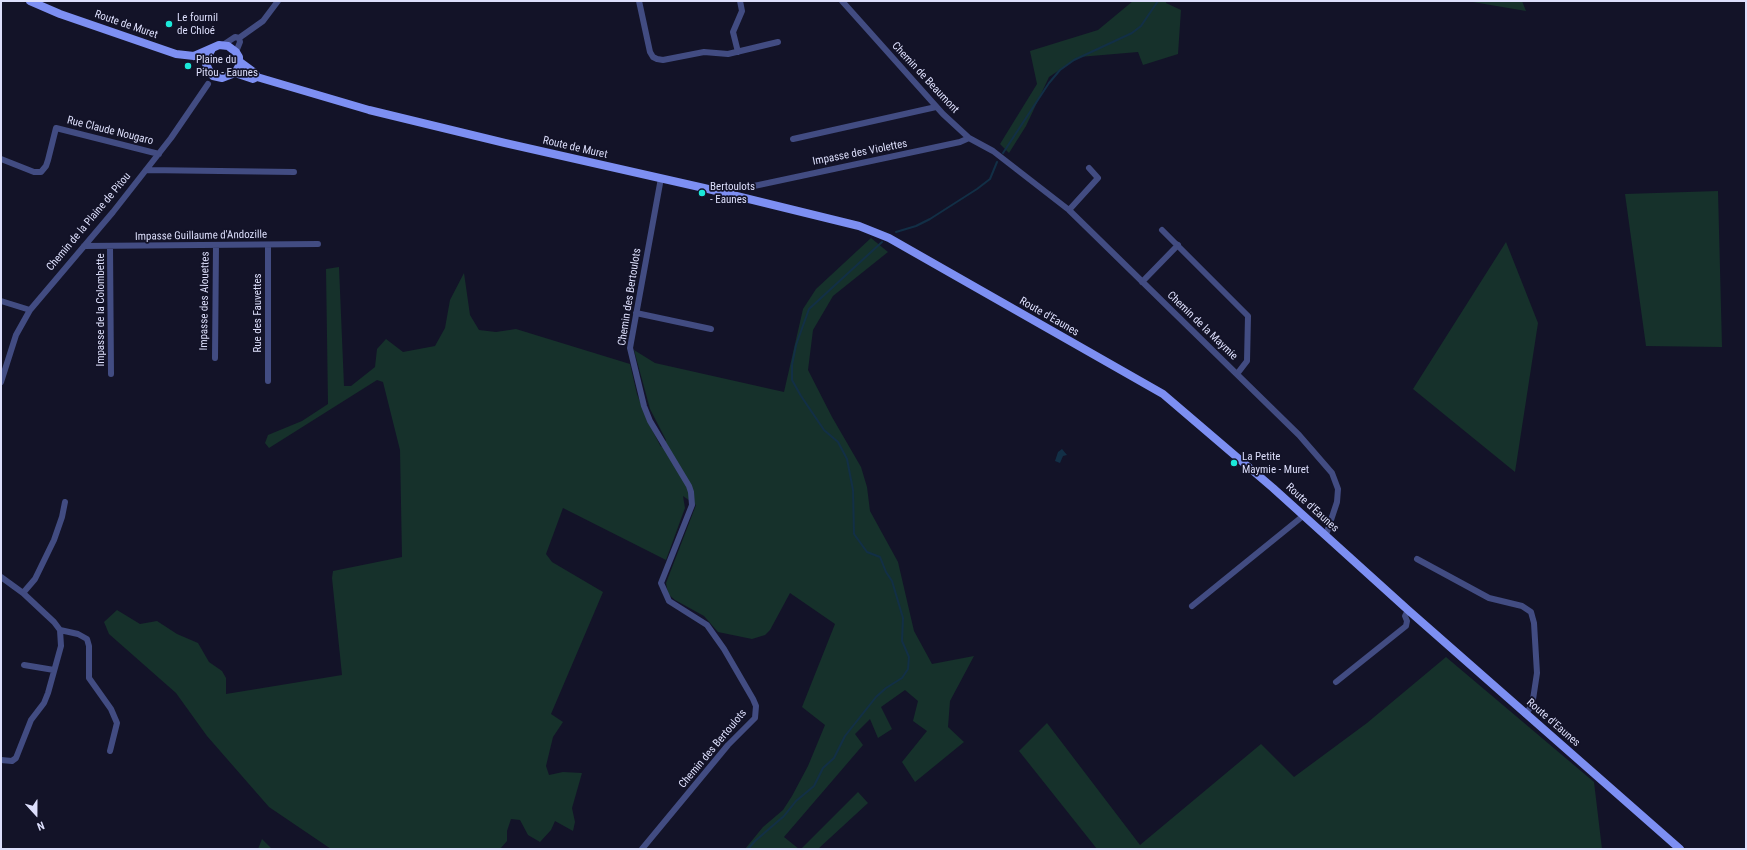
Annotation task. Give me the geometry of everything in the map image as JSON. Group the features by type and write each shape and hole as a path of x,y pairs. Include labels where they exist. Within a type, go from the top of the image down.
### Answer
{"main road":[{"name":"Route de Muret","path":"30,1 60,14 176,54 194,56"},
{"path":"194,56 223,45 228,46 236,52 240,62 257,77"},
{"path":"206,64 206,59 212,49"},
{"path":"194,56 206,64 210,72 218,78 227,78 235,73 240,62"},
{"name":"Route de Muret","path":"235,73 253,79 257,77 369,110 859,226 889,238"},
{"name":"Route d'Eaunes","path":"889,238 1163,394 1224,445 1525,714 1680,849"}],"street":[{"path":"223,45 235,37 240,38 263,21 278,1"},
{"path":"639,1 650,52 652,57 657,59 663,60 704,52 721,54 738,52 778,42"},
{"path":"738,52 733,32 742,11 740,1"},
{"name":"Chemin de Beaumont","path":"842,1 936,107 969,138 1003,158"},
{"path":"236,52 240,38"},
{"path":"208,84 210,72"},
{"path":"208,84 218,78"},
{"name":"Chemin de la Plaine de Pitou","path":"1,382 16,335 30,310 159,154 208,84"},
{"path":"793,139 936,107"},
{"name":"Rue Claude Nougaro","path":"1,159 34,172 41,172 46,166 56,128 159,154"},
{"name":"Impasse des Violettes","path":"754,186 960,142 969,138"},
{"name":"Chemin de la Maymie","path":"1003,158 1069,210 1299,435 1332,473 1338,489 1337,502 1326,536"},
{"path":"1069,210 1098,178 1089,168"},
{"path":"146,170 294,172"},
{"name":"Chemin des Bertoulots","path":"642,849 728,745 755,718 756,706 724,649 707,625 669,601 663,591 661,583 692,506 691,492 689,486 656,432 644,406 630,348 661,178"},
{"path":"1162,230 1246,313 1249,320 1247,361 1237,374"},
{"name":"Impasse Guillaume d'Andozille","path":"84,246 110,247 318,244"},
{"name":"Impasse des Alouettes","path":"215,358 216,245"},
{"name":"Rue des Fauvettes","path":"268,245 268,381"},
{"path":"1142,282 1178,245"},
{"name":"Impasse de la Colombette","path":"110,247 111,374"},
{"path":"1,301 30,310"},
{"path":"636,313 711,329"},
{"path":"23,593 35,579 54,540 62,517 65,502"},
{"path":"1192,606 1303,516"},
{"path":"1417,559 1489,598 1522,606 1531,612 1534,623 1537,650 1537,673 1532,706 1525,714"},
{"path":"1,577 23,593 54,622 60,630 61,646 44,703 31,720 16,758 12,761 1,760"},
{"path":"1336,682 1406,626 1407,621 1405,616 1408,610"},
{"path":"60,630 78,634 87,639 89,646 89,678 111,709 117,723 110,751"},
{"path":"24,665 54,670"}],"green space":[{"path":"1133,1 1166,1 1166,3 1181,10 1178,54 1143,65 1138,52 1079,57 1049,77 1026,126 1009,153 1000,144 1037,84 1030,51 1098,30"},
{"path":"1467,1 1522,1 1526,11"},
{"path":"1718,191 1722,347 1646,346 1625,194"},
{"path":"871,238 888,252 833,296 813,330 808,370 832,417 861,467 867,487 870,511 898,562 914,631 932,664 974,656 950,701 948,727 964,742 915,782 902,762 927,731 913,721 918,701 905,690 881,707 892,729 878,738 870,719 855,734 863,745 784,837 799,849 745,849 763,827 783,810 808,766 825,725 802,707 835,624 790,593 770,630 765,635 752,639 718,632 704,616 675,600 668,594 666,583 696,505 683,496 685,508 666,560 563,508 546,554 552,562 603,592 551,714 563,722 553,737 546,766 549,775 563,772 582,773 572,808 575,822 573,831 555,821 551,830 540,842 528,835 520,820 511,819 507,831 507,841 500,849 331,849 269,807 207,736 176,693 109,634 104,622 117,610 140,624 157,621 177,634 198,643 209,662 222,671 226,678 226,694 342,675 332,578 333,571 402,557 400,450 383,382 377,380 269,448 265,443 268,435 302,421 328,404 326,269 339,267 344,386 351,386 375,367 377,349 386,339 403,352 435,346 445,328 450,300 464,273 470,315 479,330 496,332 516,329 630,364 637,394 648,422 661,447 666,440 650,409 634,350 655,363 784,392 803,309 816,289"},
{"path":"1506,242 1538,323 1515,472 1413,389"},
{"path":"1446,657 1594,782 1602,849 1097,849 1019,751 1047,723 1140,845 1261,744 1294,777 1367,723"},
{"path":"858,792 868,803 818,849 801,849"},
{"path":"262,839 272,849 258,849"}],"water":[{"path":"1062,449 1067,455 1063,456 1060,463 1055,461 1058,452"}],"waterway":[{"path":"1003,153 1049,83 1060,70 1074,60 1132,33 1141,26 1158,1"},
{"path":"896,232 916,226 930,219 977,189 990,179 997,162"},
{"path":"748,849 784,816 796,801 814,786 823,768 834,758 845,736 876,697 886,688 902,678 908,669 909,657 902,641 903,618 892,581 886,572 880,557 867,552 854,534 853,490 847,459 838,442 824,430 792,380 792,365 796,345 809,309 882,242"}],"place":[{"name":"Le fournil de Chloé","path":"169,24"},
{"name":"Plaine du Pitou - Eaunes","path":"188,66"},
{"name":"Bertoulots - Eaunes","path":"702,193"},
{"name":"La Petite Maymie - Muret","path":"1234,463"}]}
